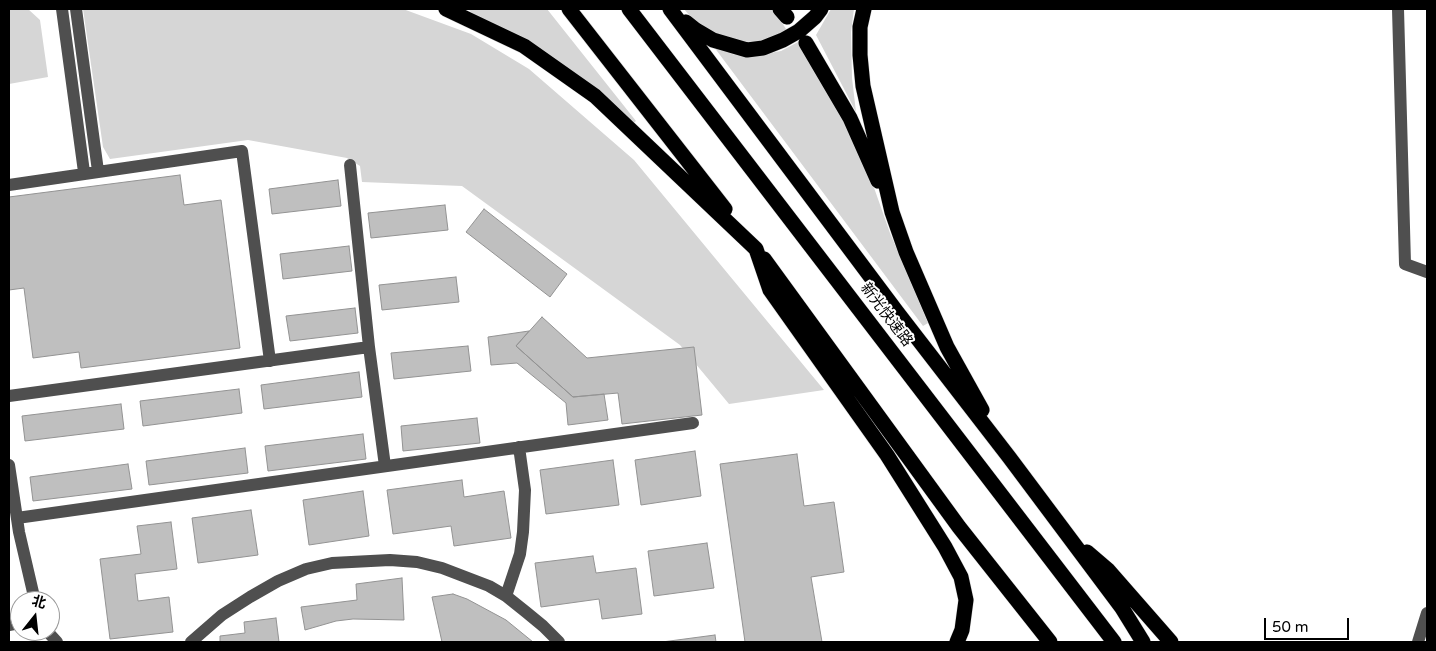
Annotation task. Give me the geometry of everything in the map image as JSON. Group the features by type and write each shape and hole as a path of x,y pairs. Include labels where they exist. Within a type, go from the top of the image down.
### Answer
{"highway":[{"path":"446,9 463,13 524,46 595,96 756,249 770,290 886,455 946,547 961,577 966,600 962,630 958,642"},
{"path":"569,9 756,249 959,527 1050,642"},
{"name":"新光快速路","path":"629,9 1114,642"},
{"path":"671,9 696,30 713,40 747,50 763,48 784,40 799,31 822,9"},
{"path":"671,9 885,296 1122,608 1143,642"},
{"path":"864,9 860,27 863,86 892,212"},
{"path":"806,43 850,118 892,212 906,252 947,347 1009,457"},
{"path":"1061,528 1108,570 1171,642"}],"street":[{"path":"62,9 84,172"},
{"path":"76,9 98,171"},
{"path":"1398,9 1405,264 1427,272"},
{"path":"9,185 84,172 242,151 270,361"},
{"path":"350,164 369,347 385,466"},
{"path":"9,396 369,347"},
{"path":"17,518 693,423"},
{"path":"506,596 520,554 523,532 525,490 519,447"},
{"path":"9,465 17,518 33,591"},
{"path":"192,642 222,615 278,581 306,569 332,563 390,560 417,562 468,577 506,596 543,626 559,642"},
{"path":"1418,642 1427,613"}],"shaded area":[{"path":"9,9 28,9 40,20 48,77 9,84"},
{"path":"83,9 403,9 471,34 529,69 634,160 824,390 729,404 680,345 462,186 362,182 360,166 347,158 248,140 110,159 103,147"},
{"path":"468,9 547,9 636,121 631,125 604,97 572,71 520,37 473,14"},
{"path":"684,9 773,9 788,32 766,41 743,42 720,36 694,21"},
{"path":"831,9 854,9 851,32 852,78 856,112 816,35"},
{"path":"798,42 838,108 872,182 890,233 928,323 923,326 714,47 735,55 759,55 781,51"}],"building":[{"path":"180,175 184,205 221,200 240,348 81,368 79,352 33,358 24,288 9,290 9,197"},
{"path":"338,180 341,206 272,214 269,189"},
{"path":"445,205 448,230 371,238 368,213"},
{"path":"484,209 567,274 550,297 466,232"},
{"path":"349,246 352,271 283,279 280,254"},
{"path":"456,277 459,302 382,310 379,285"},
{"path":"355,308 358,333 290,341 286,316"},
{"path":"542,317 587,358 694,347 702,415 622,424 618,393 573,397 516,346"},
{"path":"529,331 516,346 573,397 604,394 608,420 568,425 566,403 517,363 491,365 488,337"},
{"path":"468,346 471,371 394,379 391,353"},
{"path":"359,372 362,397 264,409 261,385"},
{"path":"239,389 242,413 143,426 140,401"},
{"path":"121,404 124,429 25,441 22,416"},
{"path":"477,418 480,443 403,451 401,426"},
{"path":"363,434 366,459 268,471 265,446"},
{"path":"245,448 248,473 149,485 146,461"},
{"path":"695,451 701,496 641,505 635,460"},
{"path":"797,454 804,506 834,502 844,572 811,577 822,642 745,642 720,464"},
{"path":"613,460 619,505 546,514 540,470"},
{"path":"128,464 132,489 33,501 30,477"},
{"path":"462,480 464,497 504,491 511,538 454,546 451,526 393,534 387,490"},
{"path":"363,491 369,536 309,545 303,500"},
{"path":"251,510 258,555 198,563 192,518"},
{"path":"171,522 177,569 135,574 138,601 169,597 173,632 110,639 100,559 141,554 137,526"},
{"path":"707,543 714,588 654,596 648,551"},
{"path":"593,556 596,573 636,568 642,614 602,619 599,599 541,607 535,563"},
{"path":"402,578 404,620 353,619 336,621 305,630 301,607 357,600 356,584"},
{"path":"453,594 467,599 506,620 533,642 442,642 432,597"},
{"path":"276,618 279,642 220,642 220,636 245,633 244,622"},
{"path":"715,635 716,642 662,642"}]}
